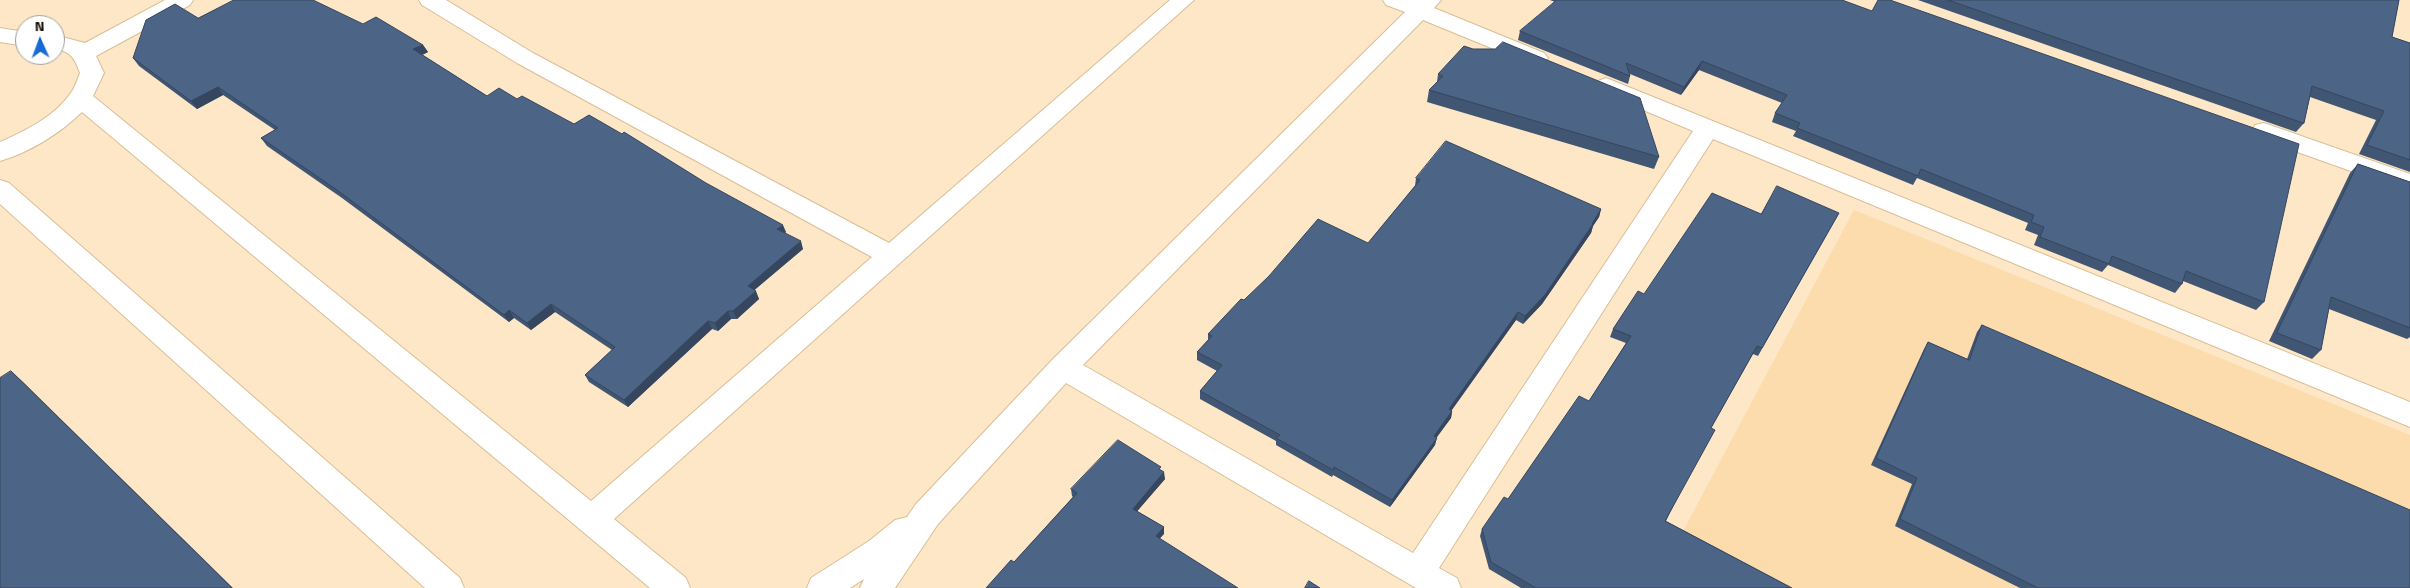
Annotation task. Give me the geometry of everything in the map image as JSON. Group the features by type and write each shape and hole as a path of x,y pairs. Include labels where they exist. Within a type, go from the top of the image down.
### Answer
{"street":[{"path":"84,53 182,0"},
{"path":"430,0 525,58 892,256"},
{"path":"592,519 1183,0"},
{"path":"1394,0 1425,5 1555,65"},
{"path":"876,588 927,514 1063,367 1425,5"},
{"path":"0,152 13,147 53,124 80,98 92,73 84,53 69,43 65,43"},
{"path":"1582,76 2410,415"},
{"path":"80,98 674,588"},
{"path":"2243,124 2410,183"},
{"path":"1063,367 1432,580 1708,128"},
{"path":"0,189 448,588"},
{"path":"823,588 880,551 927,514"}],"shaded area":[{"path":"1854,210 2410,435 2410,588 1790,588 1682,533"}],"building":[{"path":"234,0 313,0 363,24 376,17 423,45 413,49 487,96 499,88 517,99 522,96 574,124 589,115 622,134 624,132 706,183 783,225 777,229 801,241 748,286 756,291 733,311 728,311 715,323 708,321 624,400 585,375 615,347 551,304 527,323 509,310 504,315 337,190 261,138 278,128 218,87 191,101 133,58 146,20 175,4 198,18"},
{"path":"1557,0 1842,0 1872,11 1878,0 1890,0 2299,144 2264,302 2186,271 2182,284 2112,256 2109,264 2040,237 2044,227 2031,222 2034,215 1921,169 1918,176 1797,128 1800,123 1775,113 1787,95 1702,61 1684,87 1626,63 1630,76 1520,31"},
{"path":"1948,0 2399,0 2392,37 2410,43 2410,160 2367,145 2384,111 2312,86 2304,123"},
{"path":"1503,42 1640,98 1659,157 1429,90 1443,76 1438,74 1464,46 1473,49 1495,49"},
{"path":"1446,141 1601,209 1545,295 1525,316 1518,312 1449,409 1452,411 1434,436 1437,438 1392,500 1334,467 1333,470 1276,438 1280,435 1200,391 1222,365 1197,352 1212,336 1208,334 1241,299 1244,300 1269,276 1318,219 1368,243 1420,180 1416,178"},
{"path":"2358,164 2410,182 2410,328 2331,297 2321,350 2277,333"},
{"path":"1777,186 1839,213 1762,348 1757,346 1711,428 1715,430 1665,521 1792,588 1536,588 1491,562 1482,529 1504,497 1508,499 1579,396 1589,401 1631,336 1613,329 1638,291 1644,294 1712,193 1761,214"},
{"path":"1982,325 2410,510 2410,588 2038,588 1900,519 1917,478 1876,458 1928,342 1969,360"},
{"path":"11,371 232,588 0,588 0,378"},
{"path":"1118,440 1161,467 1159,469 1164,472 1133,509 1164,527 1156,536 1238,588 986,588 1011,560 1014,562 1077,493 1071,489"},
{"path":"1309,581 1320,588 1305,588"}]}
